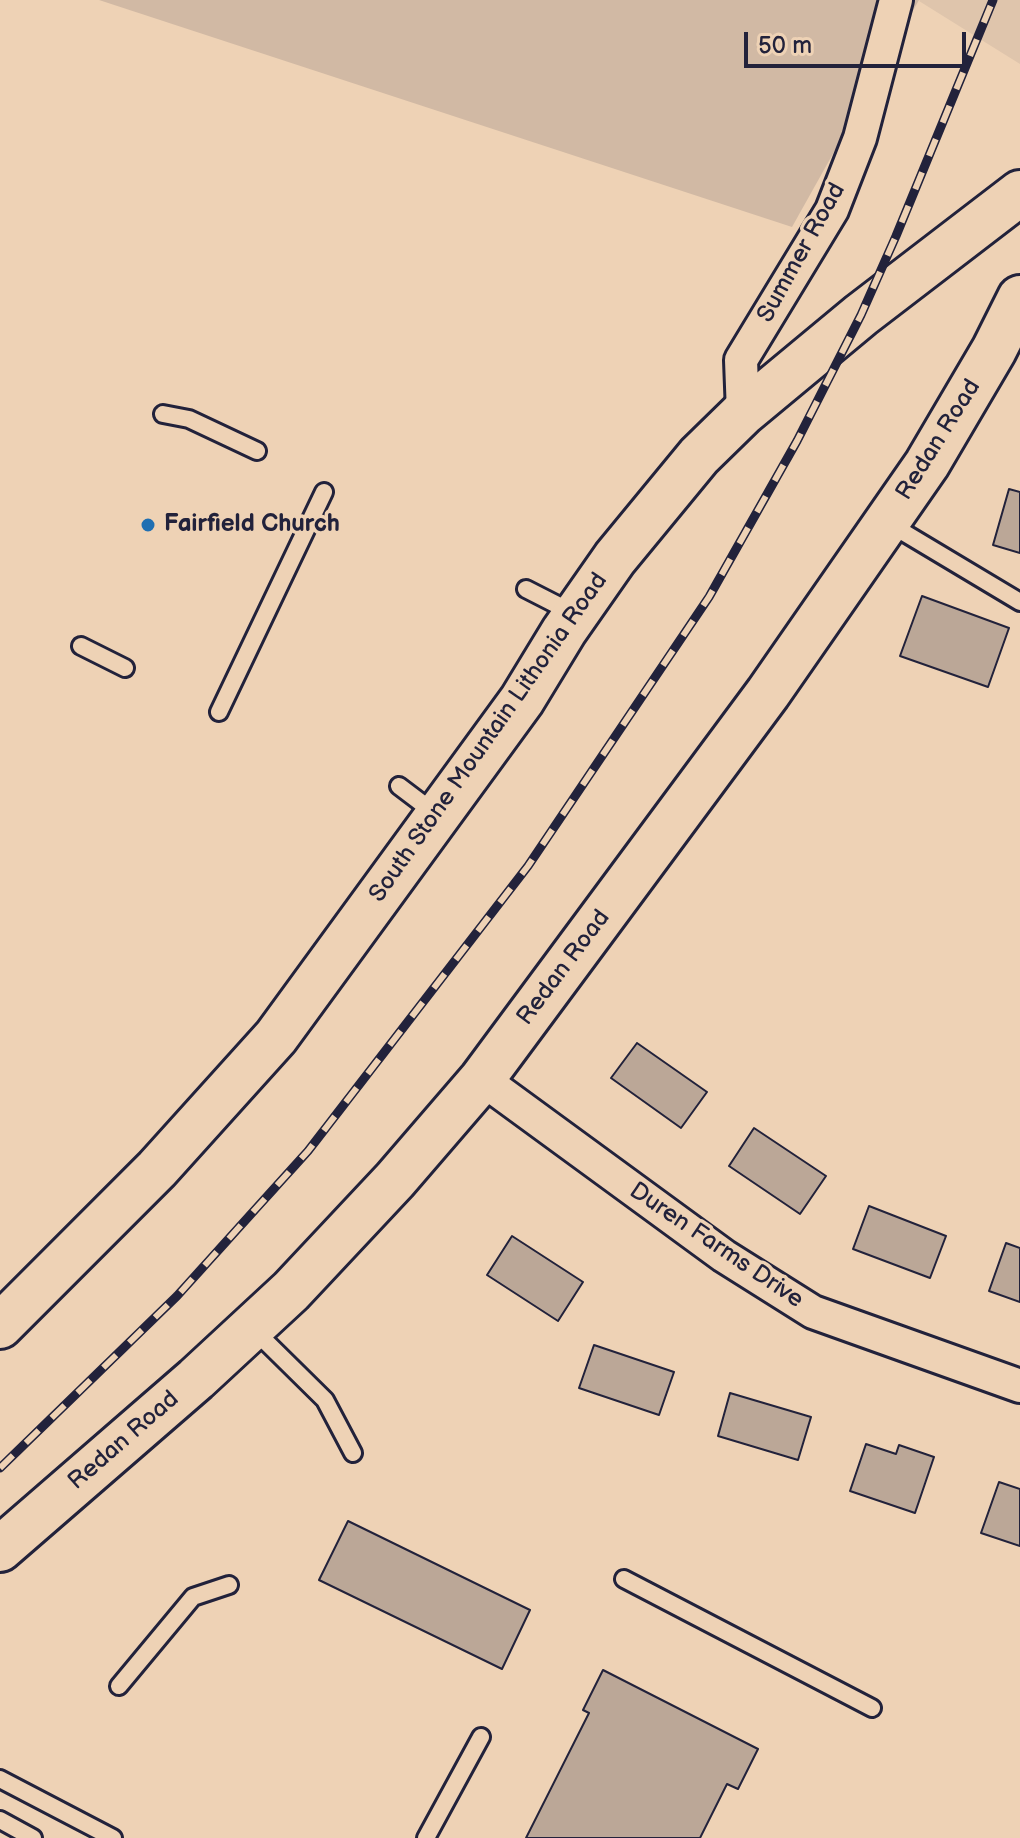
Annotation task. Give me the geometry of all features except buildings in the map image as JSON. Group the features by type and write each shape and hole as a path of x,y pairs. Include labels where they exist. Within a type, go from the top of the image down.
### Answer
{"main road":[{"name":"South Stone Mountain Lithonia Road","path":"0,1326 157,1169 276,1037 522,700 575,614 615,558 670,489 743,413 861,315 1020,193"},
{"name":"Redan Road","path":"0,1549 291,1291 395,1180 482,1079 768,693 927,464 994,350 1020,298"}],"street":[{"name":"Summer Road","path":"743,413 741,360 832,210 860,138 896,0"},
{"name":"Duren Farms Drive","path":"482,1079 724,1256 813,1312 1020,1386"}],"lane":[{"path":"163,414 189,419 257,451"},
{"path":"219,712 324,492"},
{"path":"887,522 1020,602"},
{"path":"526,589 575,614"},
{"path":"81,646 125,668"},
{"path":"399,786 438,815"},
{"path":"251,1328 325,1400 353,1453"},
{"path":"624,1579 872,1708"},
{"path":"119,1686 193,1597 229,1585"},
{"path":"426,1838 481,1737"},
{"path":"0,1779 113,1838"},
{"path":"0,1820 33,1838"}],"shaded area":[{"path":"99,0 919,0 792,227"},
{"path":"1020,0 1020,64 919,1"}],"railway":[{"path":"0,1468 177,1296 308,1151 528,866 709,597 797,441 861,315 993,0"}],"place":[{"name":"Fairfield Church","path":"148,525"}]}
